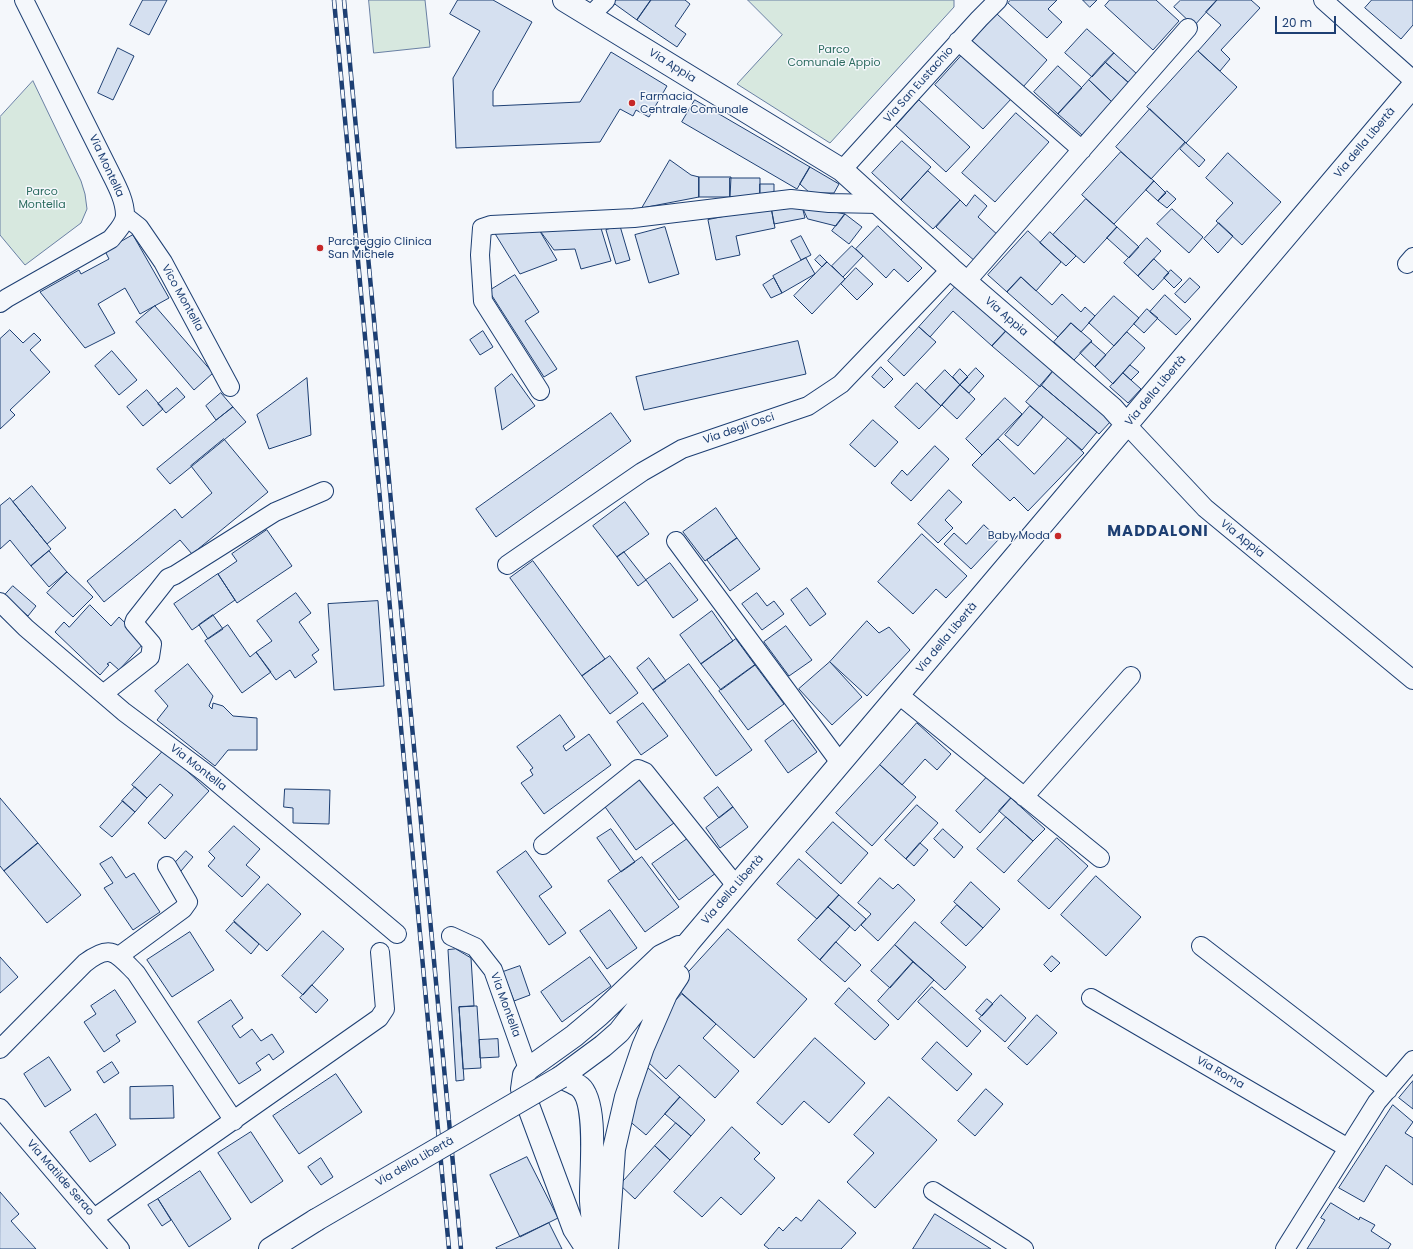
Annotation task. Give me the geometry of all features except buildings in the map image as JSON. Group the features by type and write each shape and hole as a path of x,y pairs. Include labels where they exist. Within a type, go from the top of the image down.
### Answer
{"main road":[{"name":"Via Appia","path":"564,0 842,170 959,275 1112,408 1127,425"},
{"name":"Via della Libertà","path":"270,1249 316,1220 561,1078 619,1032 689,942 1127,425 1410,95"},
{"path":"587,1249 574,1229 522,1089 524,1075 528,1069 574,1036 600,1015 661,956 689,942"},
{"path":"607,1249 614,1149 626,1097 643,1048 666,994 682,969 689,942"},
{"path":"561,1078 580,1087 586,1097 589,1108 592,1130 591,1199 593,1228 598,1249"}],"street":[{"name":"Via Montella","path":"24,0 111,174 122,198 126,216"},
{"path":"590,16 606,0"},
{"name":"Via San Eustachio","path":"842,170 998,0"},
{"path":"1323,0 1413,80"},
{"name":"Via degli Osci","path":"507,565 642,472 682,449 808,406 841,384 959,275 1082,150 1188,28"},
{"path":"958,42 1082,150"},
{"path":"540,391 483,301 480,255 482,228 491,225 634,218 791,199 829,203 879,204"},
{"path":"0,303 111,239 126,216"},
{"name":"Vico Montella","path":"126,216 139,227 163,262 230,387"},
{"name":"Via Appia","path":"1127,425 1205,508 1413,680"},
{"path":"103,694 150,657 152,644 134,623 168,578 275,512 324,491"},
{"path":"676,541 841,764"},
{"name":"Via Montella","path":"0,602 26,628 124,712 207,774 397,934"},
{"path":"1024,797 1131,676"},
{"path":"899,695 1100,858"},
{"path":"543,845 638,769 645,772 736,887"},
{"path":"118,956 183,909 188,902 167,866"},
{"name":"Via Montella","path":"451,936 475,947 492,970 528,1069"},
{"path":"1201,946 1388,1090"},
{"path":"0,1049 85,963 97,954 109,951 118,956 136,973 234,1121"},
{"path":"94,1218 380,1018 384,1009 380,952"},
{"name":"Via Roma","path":"1091,998 1348,1148"},
{"path":"1285,1249 1377,1102 1413,1060"},
{"name":"Via Matilde Serao","path":"0,1108 120,1249"},
{"path":"934,1191 1024,1249"}],"green space":[{"path":"369,0 425,0 430,47 374,53"},
{"name":"Parco Comunale Appio","path":"748,0 954,0 954,7 830,143 737,84 782,35"},
{"name":"Parco Montella","path":"33,81 81,181 87,209 81,223 25,265 0,235 0,117"}],"railway":[{"path":"334,0 449,1249"},
{"path":"344,0 461,1249"}],"place":[{"name":"Farmacia Centrale Comunale","path":"632,103"},
{"name":"Parcheggio Clinica San Michele","path":"320,248"},
{"name":"Baby Moda","path":"1058,536"}],"district":[{"name":"MADDALONI","path":"1158,532"}]}
